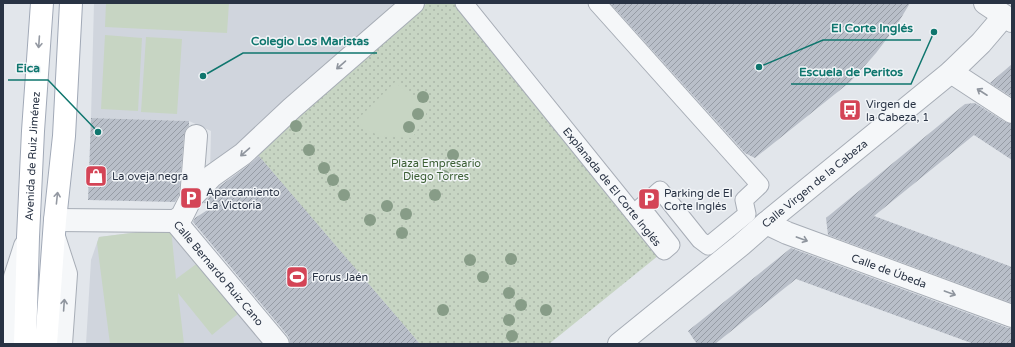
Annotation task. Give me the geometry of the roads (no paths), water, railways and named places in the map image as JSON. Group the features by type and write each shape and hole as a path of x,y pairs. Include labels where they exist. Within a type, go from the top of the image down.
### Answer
{"main road":[{"name":"Avenida de Ruiz Jiménez","path":"25,344 33,131 42,3"},
{"path":"46,344 54,228 64,131 71,3"}],"street":[{"path":"175,221 182,216 191,198 212,176 243,154 292,108 413,3"},
{"name":"Explanada de El Corte Inglés","path":"464,3 664,251 671,245 641,207 660,190 700,240 708,246 747,214 744,200 760,185 597,3"},
{"path":"985,3 1008,19"},
{"name":"Calle Virgen de la Cabeza","path":"618,344 951,72 1008,19"},
{"path":"951,72 1012,112"},
{"path":"191,198 196,136"},
{"name":"Calle Bernardo Ruiz Cano","path":"54,228 175,221 278,344"},
{"name":"Calle de Úbeda","path":"766,223 787,233 1012,316"},
{"path":"54,228 66,274 61,344"},
{"name":"Avenida de Ruiz Jiménez","path":"11,344 15,277 28,237"}],"place":[{"name":"Escuela de Peritos","path":"934,32"},
{"name":"El Corte Inglés","path":"759,67"},
{"name":"Colegio Los Maristas","path":"203,76"},
{"name":"Virgen de la Cabeza, 1","path":"850,110"},
{"name":"Eica","path":"98,132"},
{"name":"La oveja negra","path":"96,176"},
{"name":"Aparcamiento La Victoria","path":"191,198"},
{"name":"Parking de El Corte Inglés","path":"649,199"},
{"name":"Forus Jaén","path":"297,277"}],"park label":[{"name":"Plaza Empresario Diego Torres","path":"436,169"}]}
